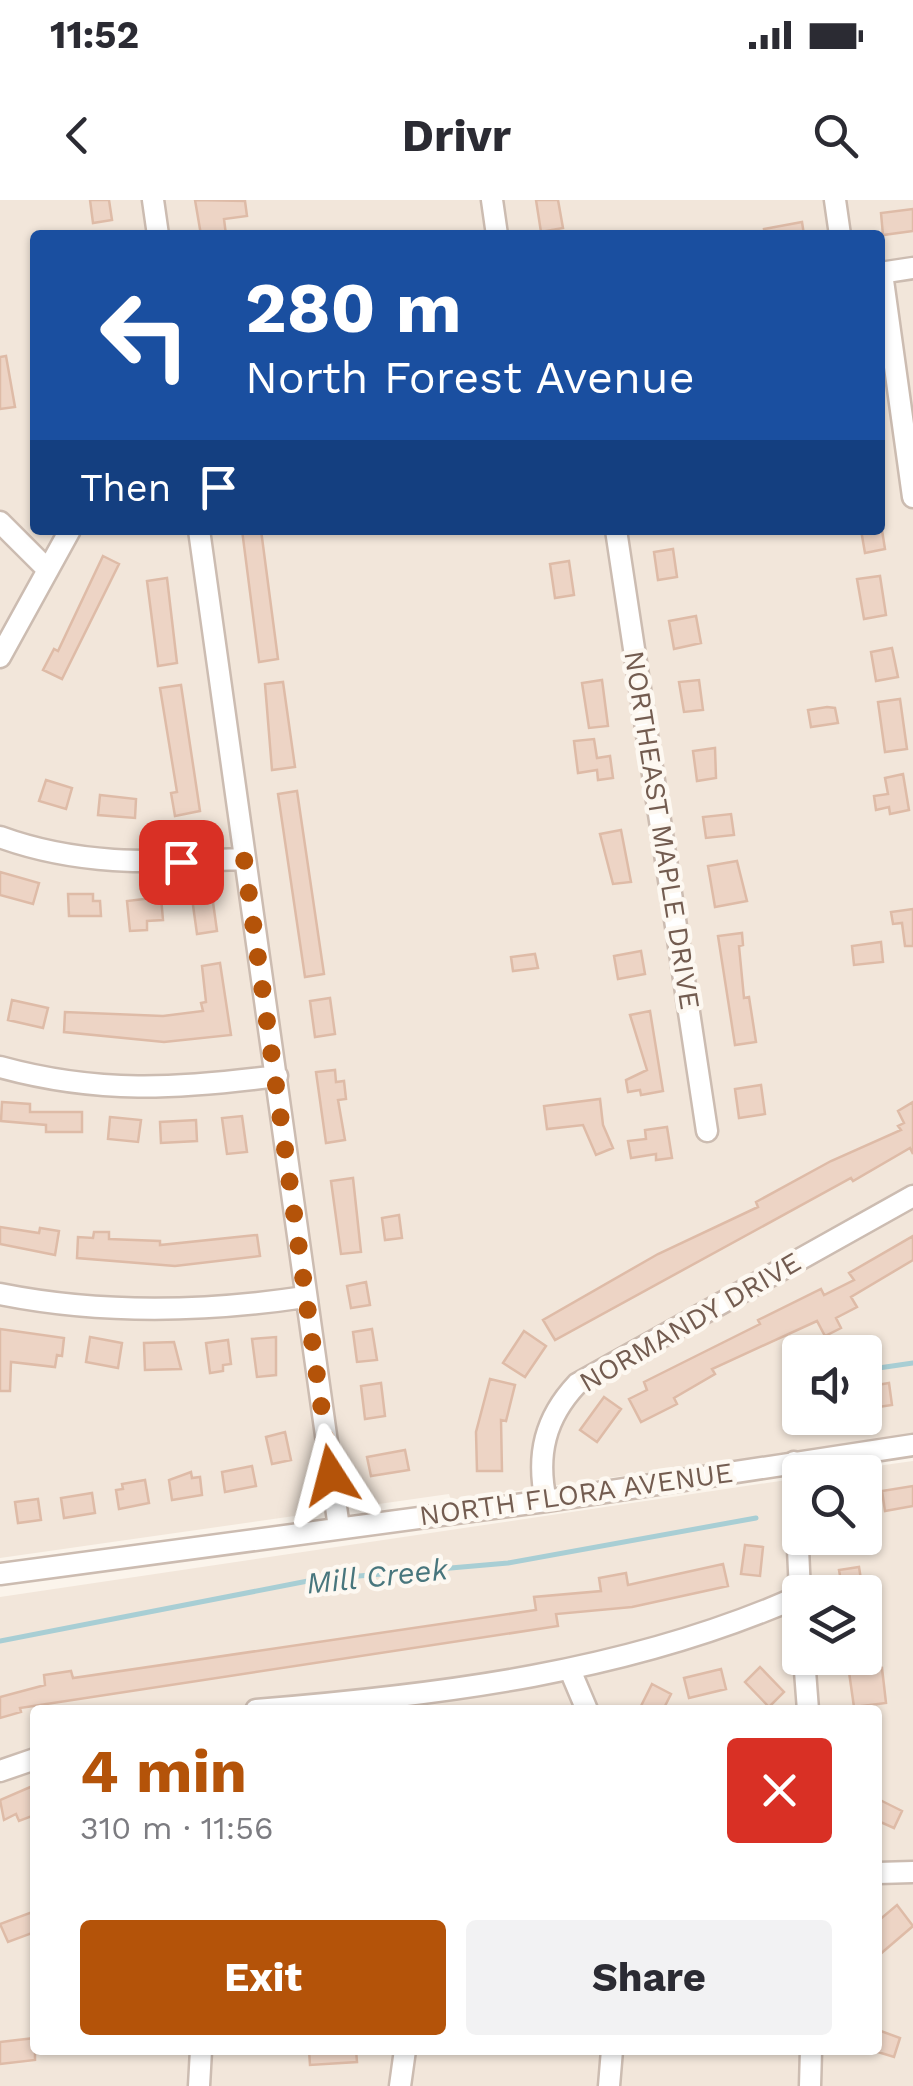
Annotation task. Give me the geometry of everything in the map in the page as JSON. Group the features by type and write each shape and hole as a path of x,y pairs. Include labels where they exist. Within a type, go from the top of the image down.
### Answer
{"street":[{"path":"153,200 157,230"},
{"path":"492,200 496,230"},
{"path":"835,200 839,230"},
{"path":"885,272 913,268"},
{"path":"885,301 913,497"},
{"path":"0,522 48,570"},
{"path":"0,657 67,535"},
{"path":"200,535 277,1076 304,1297 340,1528"},
{"name":"NORTHEAST MAPLE DRIVE","path":"617,535 708,1131"},
{"path":"0,836 37,849 120,864 244,859"},
{"path":"0,1067 129,1089 192,1088 277,1076"},
{"name":"NORMANDY DRIVE","path":"546,1500 540,1460 546,1432 577,1384 913,1196"},
{"path":"0,1294 146,1308 234,1306 304,1297"},
{"name":"NORTH FLORA AVENUE","path":"843,1455 913,1445"},
{"name":"NORTH FLORA AVENUE","path":"0,1574 782,1464"},
{"path":"350,1705 387,1703 570,1670 730,1627 782,1602"},
{"path":"570,1670 584,1705"},
{"path":"805,1675 808,1705"},
{"path":"0,1771 30,1760"},
{"path":"882,1873 913,1872"},
{"path":"199,2086 201,2055"},
{"path":"400,2086 403,2055"},
{"path":"609,2086 612,2055"},
{"path":"810,2086 811,2055"}],"shaded area":[{"path":"0,200 913,200 913,256 885,260 885,230 30,230 30,535 885,535 885,276 913,272 913,1435 451,1500 449,1494 0,1558"},
{"path":"913,1461 913,2086 0,2086 0,1597 782,1481 782,1555 882,1555 882,1465"}],"building":[{"path":"90,200 109,200 112,220 93,223"},
{"path":"195,200 245,201 247,216 224,219 225,230 200,230"},
{"path":"536,200 558,200 563,228 541,230"},
{"path":"913,209 913,231 885,235 881,213"},
{"path":"802,222 803,230 764,230"},
{"path":"6,356 15,407 0,409 0,357"},
{"path":"243,535 262,535 278,659 259,662"},
{"path":"862,535 883,535 885,549 865,553"},
{"path":"673,549 677,577 658,580 654,552"},
{"path":"103,556 119,564 62,679 43,670 54,649 58,651"},
{"path":"569,561 574,595 555,598 550,564"},
{"path":"880,576 886,615 864,619 857,579"},
{"path":"167,578 177,663 158,666 147,581"},
{"path":"696,616 701,643 674,649 669,621"},
{"path":"892,648 898,677 876,681 871,652"},
{"path":"602,680 608,726 589,728 582,683"},
{"path":"699,680 703,710 684,712 679,682"},
{"path":"283,682 295,767 272,770 265,684"},
{"path":"181,685 200,811 175,816 171,793 177,792 160,688"},
{"path":"900,699 907,749 885,752 878,702"},
{"path":"835,708 838,723 811,727 808,710"},
{"path":"594,739 597,758 610,756 613,778 598,780 597,770 578,773 574,741"},
{"path":"715,748 716,778 697,781 693,751"},
{"path":"903,774 909,810 890,814 889,807 876,810 874,796 888,794 885,778"},
{"path":"46,780 72,788 66,809 39,801"},
{"path":"297,791 324,974 305,977 278,794"},
{"path":"100,795 136,799 135,818 98,815"},
{"path":"731,814 734,835 706,838 703,817"},
{"path":"621,830 631,882 613,884 600,834"},
{"path":"737,861 747,901 715,907 708,866"},
{"path":"0,872 39,883 33,904 0,895"},
{"path":"68,894 93,894 93,901 100,901 101,916 69,916"},
{"path":"212,895 217,931 197,934 192,898"},
{"path":"161,897 163,920 147,921 147,930 130,931 127,901"},
{"path":"913,909 913,946 905,946 902,923 893,924 891,912"},
{"path":"742,933 743,945 739,946 744,998 749,997 756,1042 735,1045 718,936"},
{"path":"881,942 883,962 854,965 852,946"},
{"path":"641,951 645,974 618,979 614,956"},
{"path":"535,954 538,968 513,971 511,957"},
{"path":"220,963 231,1035 164,1042 64,1032 65,1012 163,1016 203,1011 201,1003 206,1002 202,966"},
{"path":"330,998 335,1034 315,1037 310,1001"},
{"path":"12,1000 48,1008 43,1028 8,1020"},
{"path":"650,1011 663,1091 641,1095 640,1090 628,1092 626,1080 647,1070 630,1015"},
{"path":"335,1070 336,1082 344,1081 346,1099 338,1100 345,1140 326,1143 316,1072"},
{"path":"761,1085 765,1114 739,1118 735,1089"},
{"path":"600,1099 603,1125 613,1148 596,1155 583,1125 547,1129 544,1106"},
{"path":"2,1102 30,1104 30,1112 82,1112 82,1132 46,1132 46,1125 1,1121"},
{"path":"913,1102 913,1154 910,1148 853,1181 851,1178 555,1340 543,1320 658,1254 758,1207 756,1202 831,1161 901,1130 898,1126 904,1123 898,1111"},
{"path":"242,1116 247,1152 227,1154 222,1118"},
{"path":"110,1117 141,1120 138,1142 108,1139"},
{"path":"196,1120 197,1141 161,1143 160,1122"},
{"path":"667,1127 672,1158 656,1160 656,1154 631,1158 628,1141 646,1139 645,1130"},
{"path":"353,1178 361,1252 341,1254 331,1181"},
{"path":"399,1215 402,1238 385,1240 382,1218"},
{"path":"0,1227 39,1233 40,1228 59,1231 55,1255 0,1244"},
{"path":"94,1232 109,1232 109,1239 160,1241 160,1245 257,1235 260,1256 175,1266 77,1258 78,1237 93,1238"},
{"path":"913,1236 913,1260 851,1297 857,1307 836,1318 841,1328 824,1335 817,1321 782,1335 712,1369 715,1374 674,1398 677,1404 641,1422 629,1399 647,1390 644,1382 821,1289 824,1295 854,1280 849,1273"},
{"path":"366,1282 370,1305 351,1308 347,1286"},
{"path":"0,1329 64,1338 62,1356 57,1355 55,1367 11,1362 10,1391 0,1391"},
{"path":"372,1329 377,1360 357,1362 353,1332"},
{"path":"524,1331 546,1346 525,1377 503,1363"},
{"path":"90,1337 122,1343 118,1368 86,1362"},
{"path":"276,1337 276,1375 257,1377 252,1339"},
{"path":"228,1340 231,1364 223,1365 223,1371 210,1373 206,1343"},
{"path":"174,1342 181,1369 145,1370 144,1343"},
{"path":"490,1379 515,1385 506,1421 501,1420 502,1471 477,1471 476,1432"},
{"path":"381,1383 385,1416 365,1419 361,1386"},
{"path":"889,1383 892,1405 882,1406 882,1384"},
{"path":"604,1397 621,1409 597,1442 580,1430"},
{"path":"285,1432 291,1460 272,1464 266,1437"},
{"path":"405,1450 409,1470 371,1476 367,1457"},
{"path":"252,1466 256,1486 225,1492 222,1472"},
{"path":"191,1472 192,1478 200,1477 202,1495 172,1500 169,1480"},
{"path":"145,1480 149,1503 119,1509 116,1490 123,1489 122,1484"},
{"path":"913,1486 913,1506 885,1511 882,1491"},
{"path":"92,1493 95,1513 64,1518 61,1498"},
{"path":"38,1499 41,1520 18,1523 15,1502"},
{"path":"745,1545 763,1547 760,1576 741,1574"},
{"path":"723,1564 728,1586 632,1607 556,1614 558,1626 30,1705 0,1718 0,1697 45,1685 44,1675 71,1671 73,1678 536,1610 534,1597 601,1591 599,1578 626,1573 628,1585"},
{"path":"859,1567 860,1575 840,1575 839,1570"},
{"path":"760,1667 784,1692 767,1705 745,1682"},
{"path":"882,1668 886,1703 854,1705 849,1675 882,1675"},
{"path":"721,1669 726,1689 689,1698 684,1678"},
{"path":"652,1684 671,1694 666,1705 642,1705"},
{"path":"30,1787 30,1817 19,1821 16,1814 4,1820 0,1800"},
{"path":"882,1801 902,1811 894,1828 882,1823"},
{"path":"897,1905 913,1926 882,1953 882,1918"},
{"path":"30,1913 30,1934 8,1942 0,1924"},
{"path":"882,2031 900,2038 894,2057 882,2053"},
{"path":"30,2039 30,2055 35,2055 35,2060 0,2064 0,2042"},
{"path":"309,2055 356,2055 357,2062 310,2065"}],"waterway":[{"name":"Mill Creek","path":"882,1368 913,1363"},
{"name":"Mill Creek","path":"0,1641 313,1580 508,1563 756,1518"}],"route":[{"path":"181,862 244,859 274,1048 309,1335 331,1475"}]}
